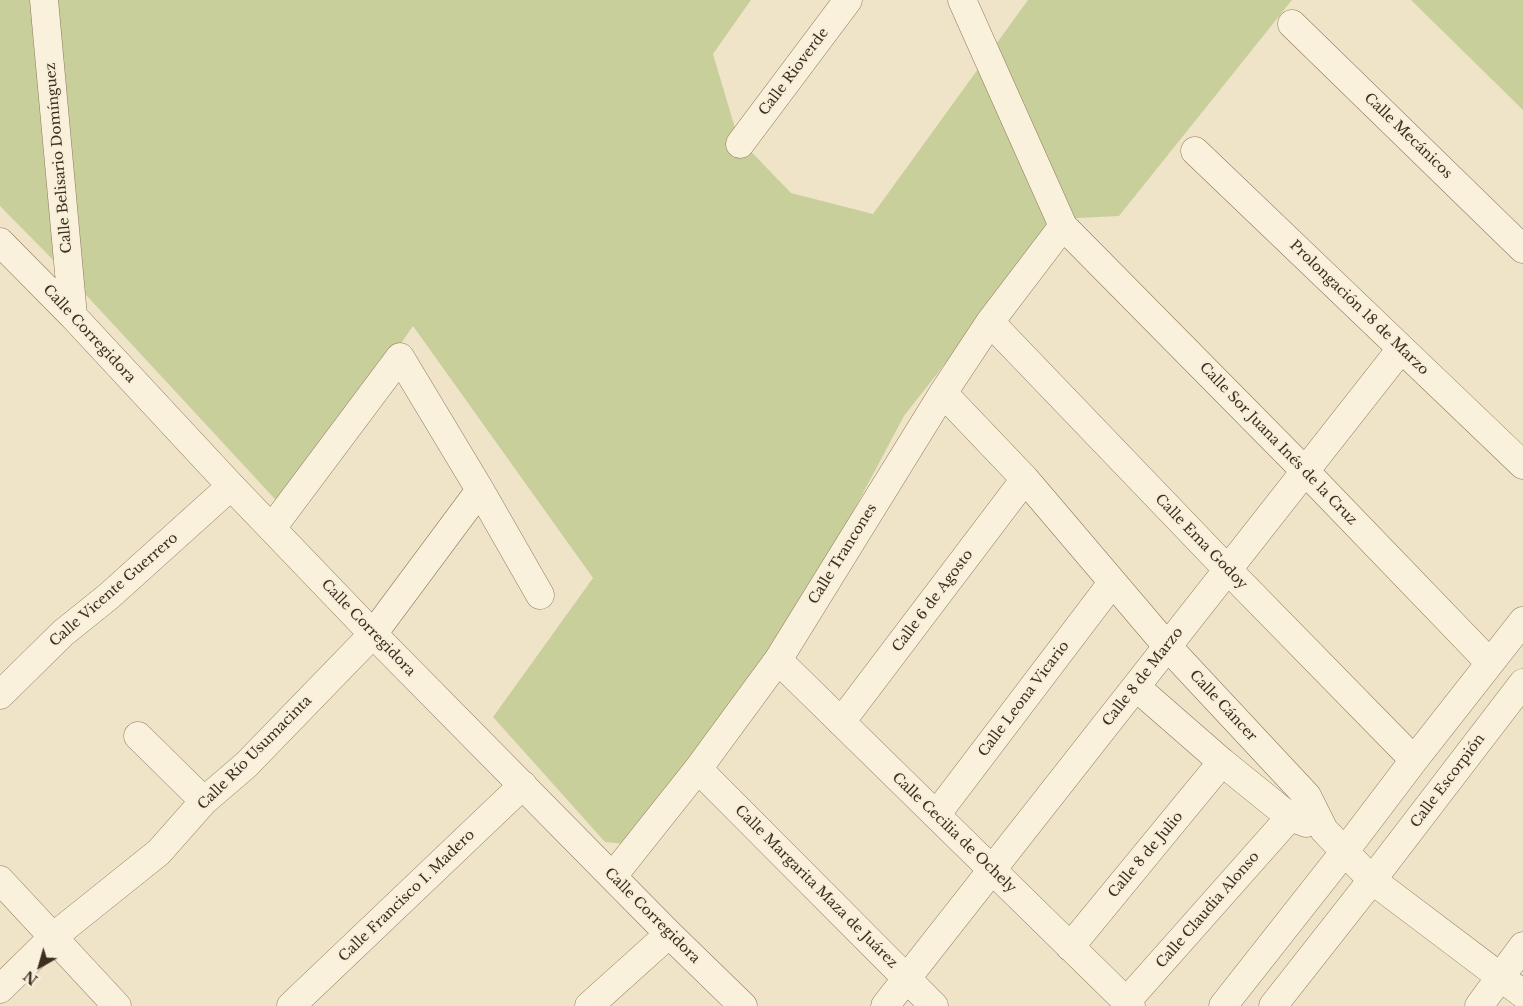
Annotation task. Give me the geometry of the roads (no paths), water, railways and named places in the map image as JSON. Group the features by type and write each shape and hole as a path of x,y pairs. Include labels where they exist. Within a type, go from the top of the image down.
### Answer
{"street":[{"name":"Calle Belisario Domínguez","path":"44,0 73,316"},
{"name":"Calle Rioverde","path":"740,144 848,0"},
{"path":"962,0 1064,226"},
{"name":"Calle Mecánicos","path":"1292,24 1523,249"},
{"name":"Prolongación 18 de Marzo","path":"1194,151 1523,465"},
{"name":"Calle Trancones","path":"613,876 698,769 778,660 943,393 990,322 1064,226"},
{"name":"Calle Sor Juana Inés de la Cruz","path":"1064,226 1490,662"},
{"name":"Calle Corregidora","path":"0,242 73,316 231,486 373,634 669,934 743,1006"},
{"name":"Calle Ema Godoy","path":"990,322 1414,760"},
{"name":"Calle 8 de Marzo","path":"885,1006 1402,349"},
{"path":"272,528 400,357 480,490 540,595"},
{"name":"Calle Cáncer","path":"943,393 1025,480 1167,646 1307,796 1324,830 1372,880 1523,994"},
{"name":"Calle 6 de Agosto","path":"841,722 1025,480"},
{"name":"Calle Vicente Guerrero","path":"0,695 63,633 109,596 231,486"},
{"name":"Calle Río Usumacinta","path":"0,989 53,937 159,852 204,801 246,765 373,634 480,490"},
{"name":"Calle Leona Vicario","path":"936,815 1112,582"},
{"path":"1223,1006 1523,621"},
{"name":"Calle Cecilia de Ochely","path":"778,660 1128,1004"},
{"name":"Calle Escorpión","path":"1273,1006 1523,683"},
{"path":"1136,687 1222,762 1290,817 1324,830"},
{"path":"138,736 204,801"},
{"name":"Calle 8 de Julio","path":"1070,947 1222,762"},
{"name":"Calle Margarita Maza de Juárez","path":"698,769 934,1006"},
{"name":"Calle Francisco I. Madero","path":"291,1006 522,785"},
{"name":"Calle Claudia Alonso","path":"1128,1004 1290,817"},
{"path":"0,880 117,1006"},
{"path":"589,1006 669,934"},
{"path":"1479,1006 1523,946"}]}
